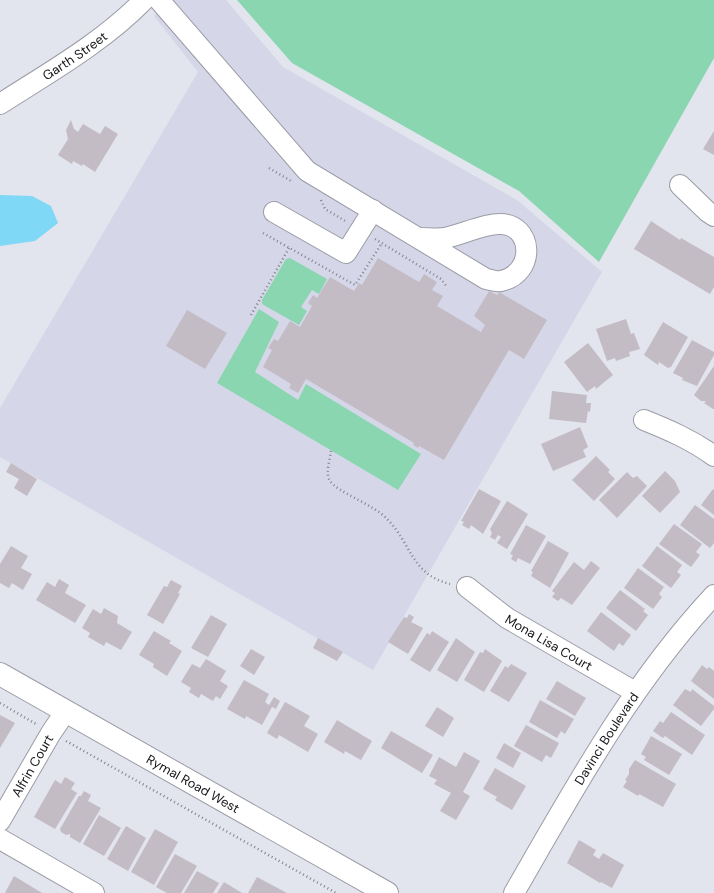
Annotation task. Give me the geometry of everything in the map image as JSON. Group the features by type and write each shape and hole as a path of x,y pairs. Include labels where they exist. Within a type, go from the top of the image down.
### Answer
{"main road":[{"name":"Rymal Road West","path":"0,674 387,893"}],"street":[{"name":"Garth Street","path":"0,104 72,59 108,32 144,0"},
{"path":"159,0 307,171 421,238 486,279 501,282 514,275 523,266 527,255 525,241 519,234 511,226 499,224 445,238 421,238"},
{"path":"680,185 714,216"},
{"path":"274,212 346,253 373,210"},
{"path":"644,420 676,433 700,446 714,456"},
{"name":"Mona Lisa Court","path":"467,587 507,618 635,692"},
{"name":"Davinci Boulevard","path":"514,893 594,755 635,692 681,633 714,595"},
{"name":"Alfrin Court","path":"0,821 51,733 66,711"},
{"path":"0,839 94,893"}],"path":[{"path":"251,315 289,248"},
{"path":"331,451 328,472 332,484 378,511 387,518 425,573 437,580 467,587"},
{"path":"0,703 336,893"}],"shaded area":[{"path":"171,0 226,0 283,67 517,200 602,272 373,670 0,457 0,408 198,72 154,16"}],"green space":[{"path":"237,0 714,0 714,58 599,262 519,191 292,63"},
{"path":"290,258 327,279 319,294 312,290 301,307 307,311 299,325 262,304 262,300 286,259"},
{"path":"259,309 279,322 255,372 298,400 306,384 421,454 398,490 217,383"}],"water":[{"path":"0,195 32,196 51,206 58,223 35,241 0,246"}],"building":[{"path":"71,120 74,129 78,132 83,124 100,134 105,126 118,134 95,172 83,164 82,166 73,161 72,164 58,155 68,139 66,130"},
{"path":"714,131 714,155 703,149"},
{"path":"651,221 680,240 681,238 714,257 714,287 710,294 634,249"},
{"path":"378,258 419,282 424,274 437,282 432,290 443,296 437,306 481,332 485,325 474,316 489,291 497,295 499,292 547,320 524,359 509,350 444,460 419,446 418,448 413,445 414,443 306,379 298,393 289,388 291,384 263,367 272,350 268,348 274,339 278,341 290,321 300,327 312,306 308,303 313,295 317,298 330,277 354,291 359,283 362,285"},
{"path":"187,310 227,333 205,369 166,346"},
{"path":"626,319 631,334 634,333 640,349 629,352 630,356 616,361 615,358 607,361 596,329"},
{"path":"663,322 688,337 671,367 668,368 659,362 658,365 644,355"},
{"path":"692,340 714,352 714,355 697,386 682,380 683,378 673,373"},
{"path":"588,343 613,375 596,389 595,386 587,392 564,362"},
{"path":"714,366 713,409 704,403 706,401 701,401 694,395"},
{"path":"552,391 587,395 586,403 591,403 590,412 588,411 586,423 549,419"},
{"path":"580,427 588,447 583,450 586,457 553,471 541,444"},
{"path":"596,456 610,470 608,472 615,479 594,501 572,480"},
{"path":"11,463 37,479 27,496 14,488 19,479 6,472"},
{"path":"665,471 675,481 680,492 660,513 642,496"},
{"path":"627,472 633,478 637,476 647,486 617,518 599,500"},
{"path":"479,489 501,501 483,534 471,525 469,529 462,525 464,522 461,521"},
{"path":"713,489 714,490 714,515 701,505"},
{"path":"507,501 528,514 507,549 497,543 501,537 498,535 495,540 490,537 492,533 490,529"},
{"path":"695,505 714,519 714,543 710,548 680,525"},
{"path":"674,524 702,544 696,552 700,555 691,567 659,544"},
{"path":"526,525 546,536 530,564 518,558 516,562 511,559 513,555 510,554"},
{"path":"548,541 569,553 550,588 531,576 533,572 531,571"},
{"path":"11,546 28,556 21,568 32,574 23,590 12,583 9,588 0,583 0,564"},
{"path":"657,546 682,565 677,572 681,575 671,588 642,566"},
{"path":"591,561 600,568 572,605 561,598 558,601 552,597 555,593 552,591 574,562 584,570"},
{"path":"638,568 664,587 659,594 662,597 653,609 624,588"},
{"path":"59,579 69,585 65,593 86,605 75,623 36,600 47,582 55,587"},
{"path":"171,580 182,586 178,593 180,594 163,624 147,615 164,586 167,587"},
{"path":"620,590 645,609 643,611 648,615 636,631 606,608"},
{"path":"104,608 118,616 117,623 132,632 121,650 106,642 104,646 88,637 90,633 82,628 93,609 101,614"},
{"path":"601,612 631,635 623,646 619,643 614,651 587,631"},
{"path":"409,614 414,617 411,622 423,628 408,654 388,642 404,617 407,618"},
{"path":"211,615 227,624 208,657 191,648"},
{"path":"154,631 171,641 169,643 182,651 167,676 153,667 154,664 139,655"},
{"path":"432,631 449,642 430,672 410,660 427,633 430,635"},
{"path":"318,638 343,652 337,661 313,648"},
{"path":"456,638 475,652 457,682 437,670"},
{"path":"251,649 265,657 254,675 240,666"},
{"path":"485,649 502,661 484,692 464,680 480,652 483,653"},
{"path":"206,659 226,671 220,681 228,686 220,699 216,696 213,701 201,694 199,698 189,692 191,688 181,682 192,664 200,668"},
{"path":"511,664 527,673 509,702 490,691 505,666 508,668"},
{"path":"702,665 707,669 709,667 714,671 714,699 691,681"},
{"path":"244,680 269,694 265,702 269,705 274,697 280,701 276,709 272,707 262,725 246,716 245,719 227,709"},
{"path":"557,681 586,698 575,716 546,699"},
{"path":"685,689 691,692 692,689 714,706 714,709 701,726 673,705"},
{"path":"540,700 574,719 565,734 561,731 557,738 529,722"},
{"path":"285,702 310,716 304,726 318,734 308,752 279,735 277,739 267,733"},
{"path":"437,707 454,718 443,737 425,726"},
{"path":"671,712 705,735 692,755 665,736 663,738 653,731 660,721 663,723"},
{"path":"0,715 15,723 0,748"},
{"path":"337,720 372,741 361,760 345,751 344,754 324,742"},
{"path":"526,725 559,743 551,758 546,755 542,762 514,746"},
{"path":"391,731 433,755 422,773 381,748"},
{"path":"651,736 682,754 669,775 644,760 646,757 641,754"},
{"path":"504,743 521,753 513,768 496,758"},
{"path":"464,752 480,761 463,792 470,796 456,820 440,811 451,793 434,784 437,780 429,776 439,757 456,767"},
{"path":"635,760 676,784 663,807 639,794 638,796 623,787 627,781 625,780 629,774 629,769"},
{"path":"495,768 526,786 512,810 495,800 497,797 483,789"},
{"path":"65,777 75,783 71,789 77,793 55,829 34,817 55,780 61,784"},
{"path":"84,791 91,795 88,801 101,808 80,843 70,837 70,834 66,835 61,832 60,829 79,796 81,796"},
{"path":"99,815 121,828 104,856 83,844"},
{"path":"126,826 146,838 128,871 107,859"},
{"path":"155,829 178,842 154,885 131,872"},
{"path":"579,840 596,850 593,855 599,859 603,853 624,865 612,888 601,882 600,883 567,863"},
{"path":"175,854 197,866 181,893 167,893 156,887"},
{"path":"197,871 219,883 213,893 184,893"},
{"path":"14,876 42,893 5,893"},
{"path":"257,877 287,893 248,893"},
{"path":"224,882 242,893 217,893"}]}
